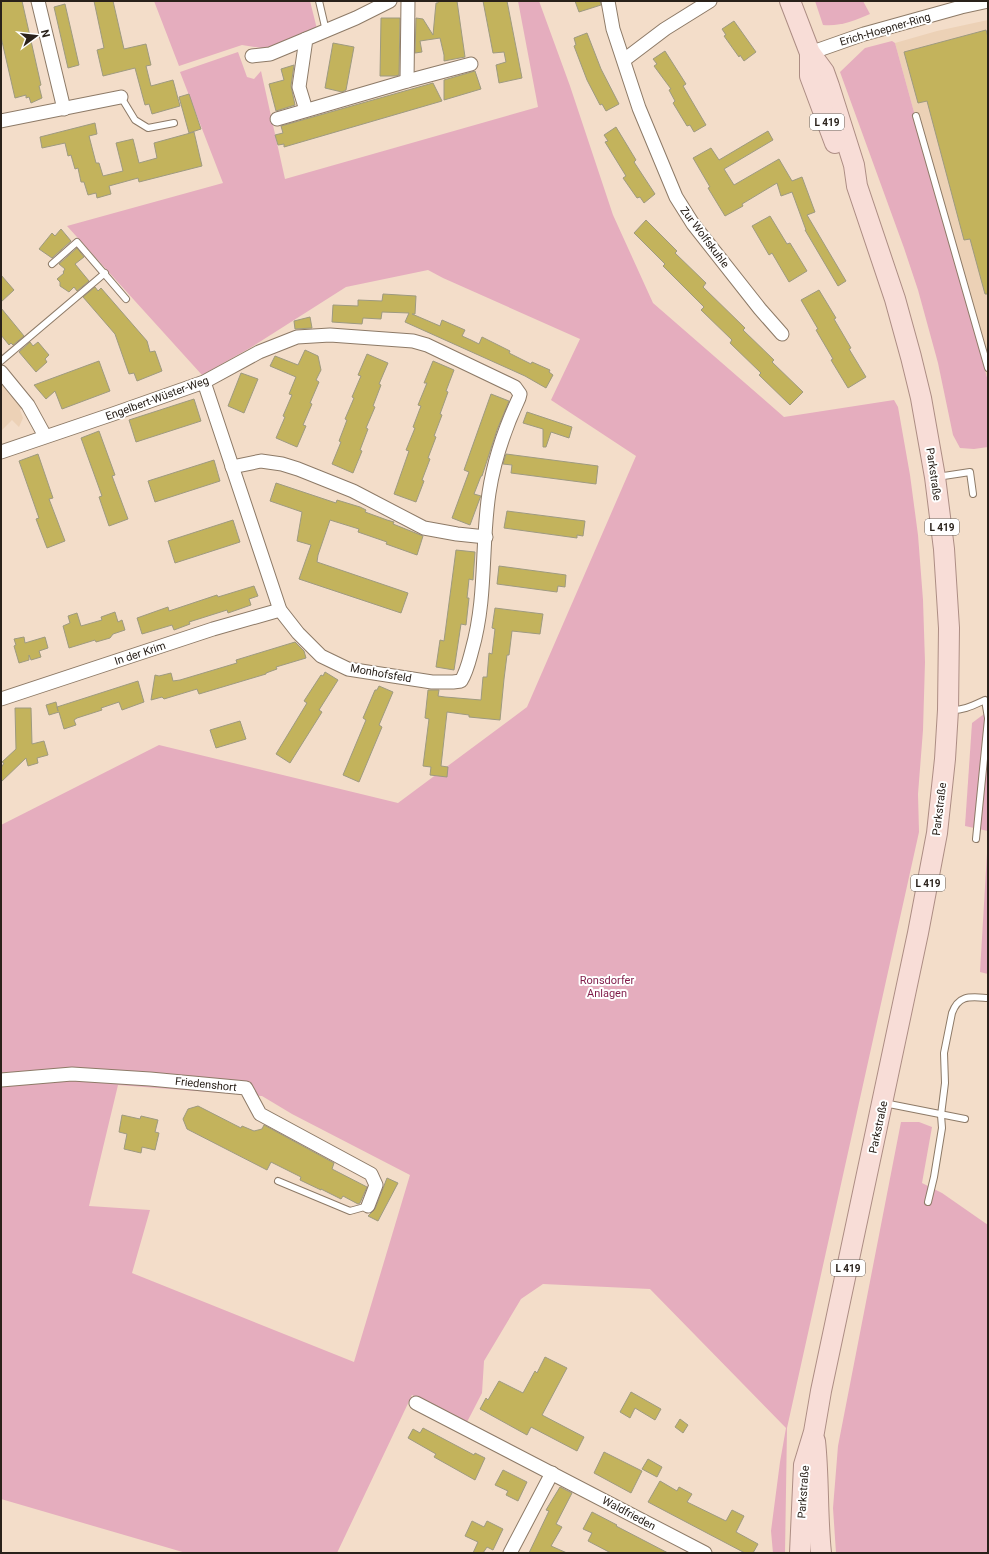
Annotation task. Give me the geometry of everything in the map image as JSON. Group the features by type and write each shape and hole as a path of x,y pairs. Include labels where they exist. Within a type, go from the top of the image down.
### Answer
{"main road":[{"name":"Parkstraße","path":"790,1 810,53 824,72 829,86 854,165 857,186 895,299 911,357 924,413 935,477 944,549 948,605 949,672 945,759 937,833 917,940 821,1391 814,1432 804,1465 800,1553"},
{"name":"Parkstraße","path":"814,1432 818,1466 818,1519 821,1553"}],"street":[{"path":"38,1 64,108"},
{"path":"252,56 270,54 326,31 390,1"},
{"path":"407,80 408,1"},
{"name":"Zur Wolfskuhle","path":"608,1 614,29 640,108 676,197 683,210 713,250 782,334"},
{"path":"624,60 666,29 710,1"},
{"name":"Erich-Hoepner-Ring","path":"810,53 864,34 960,4 988,1"},
{"path":"306,39 299,87 306,110"},
{"path":"277,119 407,80 471,64"},
{"path":"1,121 121,97"},
{"name":"Engelbert-Wüster-Weg","path":"1,452 204,382 279,343 297,337 330,335 413,340 516,387"},
{"path":"1,372 28,405 45,436"},
{"name":"Monhofsfeld","path":"204,382 280,610 298,633 321,656 348,669 432,682 461,681 466,674 477,633 483,593 489,494 501,444 519,398 520,394 516,387"},
{"path":"232,467 261,461 282,464 353,491 424,528 449,533 486,537"},
{"name":"In der Krim","path":"1,699 213,629 280,610"},
{"name":"Friedenshort","path":"1,1080 72,1074 150,1079 246,1088 260,1114 371,1174 376,1185 368,1206"},
{"name":"Waldfrieden","path":"416,1402 705,1553"},
{"path":"510,1553 552,1473"}],"lane":[{"path":"319,1 326,31"},
{"path":"121,97 135,120 148,128 174,123"},
{"path":"916,116 988,368"},
{"path":"52,264 77,242 126,299"},
{"path":"1,361 104,273"},
{"path":"935,477 970,472 973,494"},
{"path":"948,710 957,710 985,700 988,718 976,839"},
{"path":"928,1202 939,1151 942,1128 941,1115 944,1083 944,1053 954,1008 961,1000 968,996 988,998"},
{"path":"883,1103 965,1119"},
{"path":"278,1181 350,1211 368,1206"}],"shaded area":[{"path":"988,20 988,381 895,43 937,31"},
{"path":"1,382 23,408 20,410 23,418 19,427 12,420 1,431"}],"green space":[{"path":"154,1 310,1 317,29 268,49 242,45 179,66"},
{"name":"Ronsdorfer Anlagen","path":"518,1 539,1 570,86 613,215 653,303 784,417 894,400 898,407 910,475 918,535 923,600 925,662 923,730 918,794 919,832 787,1428 785,1553 773,1553 771,1531 786,1428 650,1289 543,1284 521,1299 484,1361 482,1393 466,1424 412,1395 337,1553 186,1553 1,1499 1,825 159,745 398,803 527,707 636,456 551,400 580,339 428,270 346,287 250,348 202,375 67,226 223,183 180,72 238,52 247,77 254,79 261,71 285,179 538,107","holes":["118,1085 262,1096 292,1114 410,1175 354,1362 132,1273 150,1210 89,1206"]},
{"path":"815,1 863,1 870,14 841,24 823,25"},
{"path":"892,41 895,43 988,381 988,447 974,449 960,448 953,435 938,363 918,290 840,72 865,48"},
{"path":"988,711 988,831 965,826 972,723"},
{"path":"988,836 988,974 980,972"},
{"path":"901,1122 919,1122 932,1127 922,1183 942,1193 988,1225 988,1553 836,1553 833,1508 838,1446"}],"building":[{"path":"1,1 22,1 41,85 39,86 42,98 31,103 29,97 26,98 26,95 15,98 1,37"},
{"path":"94,1 113,1 124,49 146,44 151,65 146,66 151,86 173,80 180,106 152,114 149,104 145,105 135,68 103,76 97,50 104,48"},
{"path":"438,1 457,1 465,57 444,61 440,38 420,41 422,52 415,53 416,18 423,19 433,35 436,3 438,3"},
{"path":"483,1 507,1 522,78 499,83 496,65 506,62 504,52 493,53"},
{"path":"575,1 600,1 601,5 579,12"},
{"path":"65,4 79,65 68,68 54,7"},
{"path":"381,18 400,18 399,75 380,76"},
{"path":"734,21 756,52 744,61 740,55 739,57 724,36 726,35 722,29"},
{"path":"986,30 988,37 988,294 985,294 970,239 964,240 927,101 918,103 904,52"},
{"path":"587,33 601,69 619,104 606,111 602,104 600,105 587,80 574,46 576,45 574,38"},
{"path":"333,43 354,47 346,90 342,92 325,88"},
{"path":"665,51 686,84 683,86 706,125 694,132 690,125 687,126 673,103 675,101 669,90 671,89 654,66 657,64 653,59"},
{"path":"294,65 291,86 295,105 276,111 269,84 284,80 281,69"},
{"path":"475,71 481,89 444,100 444,80"},
{"path":"433,83 442,101 284,147 284,144 278,145 275,135 283,133 281,126"},
{"path":"189,94 201,129 189,133 179,97"},
{"path":"95,123 97,134 89,136 96,163 99,163 103,176 123,171 116,143 133,139 139,163 157,158 154,143 194,132 202,166 139,182 138,178 109,186 111,194 97,198 96,193 88,195 84,182 81,182 78,168 75,169 71,155 68,156 65,143 42,148 40,137"},
{"path":"616,127 636,160 634,162 655,194 644,203 640,197 637,198 623,178 626,176 605,142 608,141 604,135"},
{"path":"768,131 773,140 724,169 734,185 779,159 792,181 802,177 815,212 807,215 846,281 838,286 805,230 792,192 781,196 777,183 742,204 743,206 725,216 708,188 710,187 693,158 711,148 719,160"},
{"path":"770,216 787,244 790,243 807,271 789,282 772,253 769,255 752,226"},
{"path":"646,220 677,251 675,253 706,283 703,287 745,328 743,330 774,360 772,362 803,392 790,405 759,375 761,373 730,343 732,340 701,310 704,307 663,266 665,264 634,233"},
{"path":"61,229 71,241 52,258 39,249 52,233 55,236"},
{"path":"77,248 84,257 75,264 89,281 77,291 74,287 69,292 60,286 60,282 57,279 64,273 63,272 65,269 59,264"},
{"path":"1,275 14,290 1,302"},
{"path":"95,287 98,291 101,288 147,341 150,352 155,351 162,371 137,381 134,373 129,374 115,334 83,297"},
{"path":"819,290 836,318 834,319 851,348 849,349 866,377 848,388 831,360 833,359 801,300"},
{"path":"383,294 416,296 415,314 412,314 440,326 442,320 465,330 462,336 479,344 482,337 510,351 509,353 531,364 532,362 550,370 549,372 553,375 546,388 525,376 405,322 409,313 382,312 381,319 363,318 362,324 332,322 333,305 358,306 358,300 382,301"},
{"path":"1,308 24,336 13,345 11,343 9,345 1,335"},
{"path":"310,317 312,328 295,329 294,321"},
{"path":"30,342 33,346 38,342 49,355 45,359 47,362 36,372 19,352"},
{"path":"305,350 318,356 321,370 316,380 319,382 310,403 312,404 303,425 306,426 297,447 276,438 285,417 283,416 292,395 289,394 296,377 270,366 275,356 298,365"},
{"path":"367,354 388,363 379,384 381,385 373,406 375,407 366,428 368,429 360,450 362,451 353,473 332,464 341,442 339,441 347,420 345,419 354,398 352,397 361,376 358,375"},
{"path":"99,361 110,391 62,409 55,391 46,399 34,385"},
{"path":"433,361 454,370 446,391 448,392 440,414 442,415 428,458 430,459 422,480 424,481 416,502 394,494 409,451 406,450 415,428 413,427 421,406 418,405 427,383 424,383"},
{"path":"241,373 258,379 244,413 228,406"},
{"path":"491,394 509,401 474,494 481,496 470,525 452,518 469,472 464,470"},
{"path":"194,399 201,421 136,442 129,420"},
{"path":"527,412 572,427 569,438 551,432 546,447 543,447 543,429 523,423"},
{"path":"99,431 115,475 112,476 128,519 109,526 99,497 102,496 81,438"},
{"path":"38,454 53,498 49,499 65,541 47,548 36,519 39,518 19,461"},
{"path":"506,454 598,466 596,484 511,473 512,465 503,464"},
{"path":"214,460 220,481 155,502 148,481"},
{"path":"276,483 336,503 337,500 360,507 366,510 365,512 394,522 393,524 423,536 417,555 386,544 387,542 358,532 359,529 330,520 318,555 317,562 408,593 401,613 299,579 311,545 297,541 302,512 270,501"},
{"path":"507,511 585,521 583,536 577,535 577,538 504,528"},
{"path":"233,520 240,542 175,563 168,541"},
{"path":"456,550 475,552 473,580 469,579 467,598 469,598 466,625 461,624 454,670 436,667 440,640 444,641"},
{"path":"499,566 566,575 565,587 558,586 557,592 497,584"},
{"path":"254,586 258,596 249,599 251,605 228,613 227,610 189,622 190,624 174,630 172,625 142,634 137,618 168,607 169,611 217,595 218,597"},
{"path":"495,608 543,614 540,634 512,631 509,655 507,655 500,720 469,717 469,715 447,712 441,766 448,767 447,777 430,775 431,767 423,766 429,719 425,718 428,690 439,690 438,696 481,700 483,677 487,677 489,653 492,654 495,629 492,628"},
{"path":"115,612 118,622 122,620 125,630 113,634 110,638 96,642 95,640 69,648 63,626 70,623 68,616 77,613 81,626 102,620 101,617"},
{"path":"24,637 25,643 45,637 48,648 39,651 41,657 31,660 29,655 29,660 19,663 14,646 16,645 14,639"},
{"path":"295,642 304,651 306,658 276,667 277,669 266,674 199,694 197,689 164,699 162,697 151,700 155,675 159,676 171,673 173,681 180,680 237,663 236,660"},
{"path":"325,672 338,680 319,710 322,712 290,763 276,754 307,703 304,701 321,675 323,676"},
{"path":"138,681 144,702 122,710 119,702 101,708 102,710 77,718 74,720 76,725 64,729 59,712 49,715 46,705 56,702 57,707"},
{"path":"379,686 393,692 379,725 382,727 359,782 343,775 366,720 363,718 375,690 377,690"},
{"path":"15,708 31,708 32,744 44,741 48,755 37,758 38,763 28,766 26,758 1,782 1,768 4,763 2,762 16,749"},
{"path":"240,721 246,739 216,748 210,730"},
{"path":"198,1106 241,1128 242,1126 254,1131 262,1129 264,1125 334,1163 332,1169 367,1187 360,1203 358,1204 343,1196 341,1199 321,1190 300,1180 301,1177 271,1162 267,1170 187,1129 183,1119 188,1109"},
{"path":"122,1115 140,1119 141,1116 158,1120 155,1132 159,1133 155,1150 142,1147 141,1153 124,1149 127,1134 119,1132"},
{"path":"387,1178 398,1183 378,1221 368,1216 375,1209"},
{"path":"545,1357 567,1368 542,1415 584,1437 577,1451 531,1427 527,1435 480,1409 486,1398 488,1400 499,1381 523,1393 535,1371 537,1373"},
{"path":"631,1392 661,1409 655,1420 635,1408 630,1418 620,1412"},
{"path":"680,1419 688,1425 683,1433 675,1427"},
{"path":"423,1428 474,1455 475,1453 485,1458 475,1480 434,1457 436,1454 408,1438 413,1429 420,1433"},
{"path":"604,1452 642,1471 631,1493 594,1473"},
{"path":"648,1459 662,1467 657,1477 642,1469"},
{"path":"503,1470 527,1482 518,1501 506,1495 508,1491 495,1485"},
{"path":"660,1481 677,1491 679,1487 692,1494 687,1502 726,1521 732,1510 744,1516 736,1532 758,1544 753,1553 745,1553 648,1502"},
{"path":"560,1487 572,1493 556,1524 562,1527 551,1546 567,1553 529,1553 549,1511 546,1510"},
{"path":"592,1512 668,1553 611,1553 588,1541 592,1533 583,1529"},
{"path":"472,1521 484,1527 487,1521 503,1529 493,1550 487,1547 483,1553 473,1553 478,1542 465,1536"}]}
